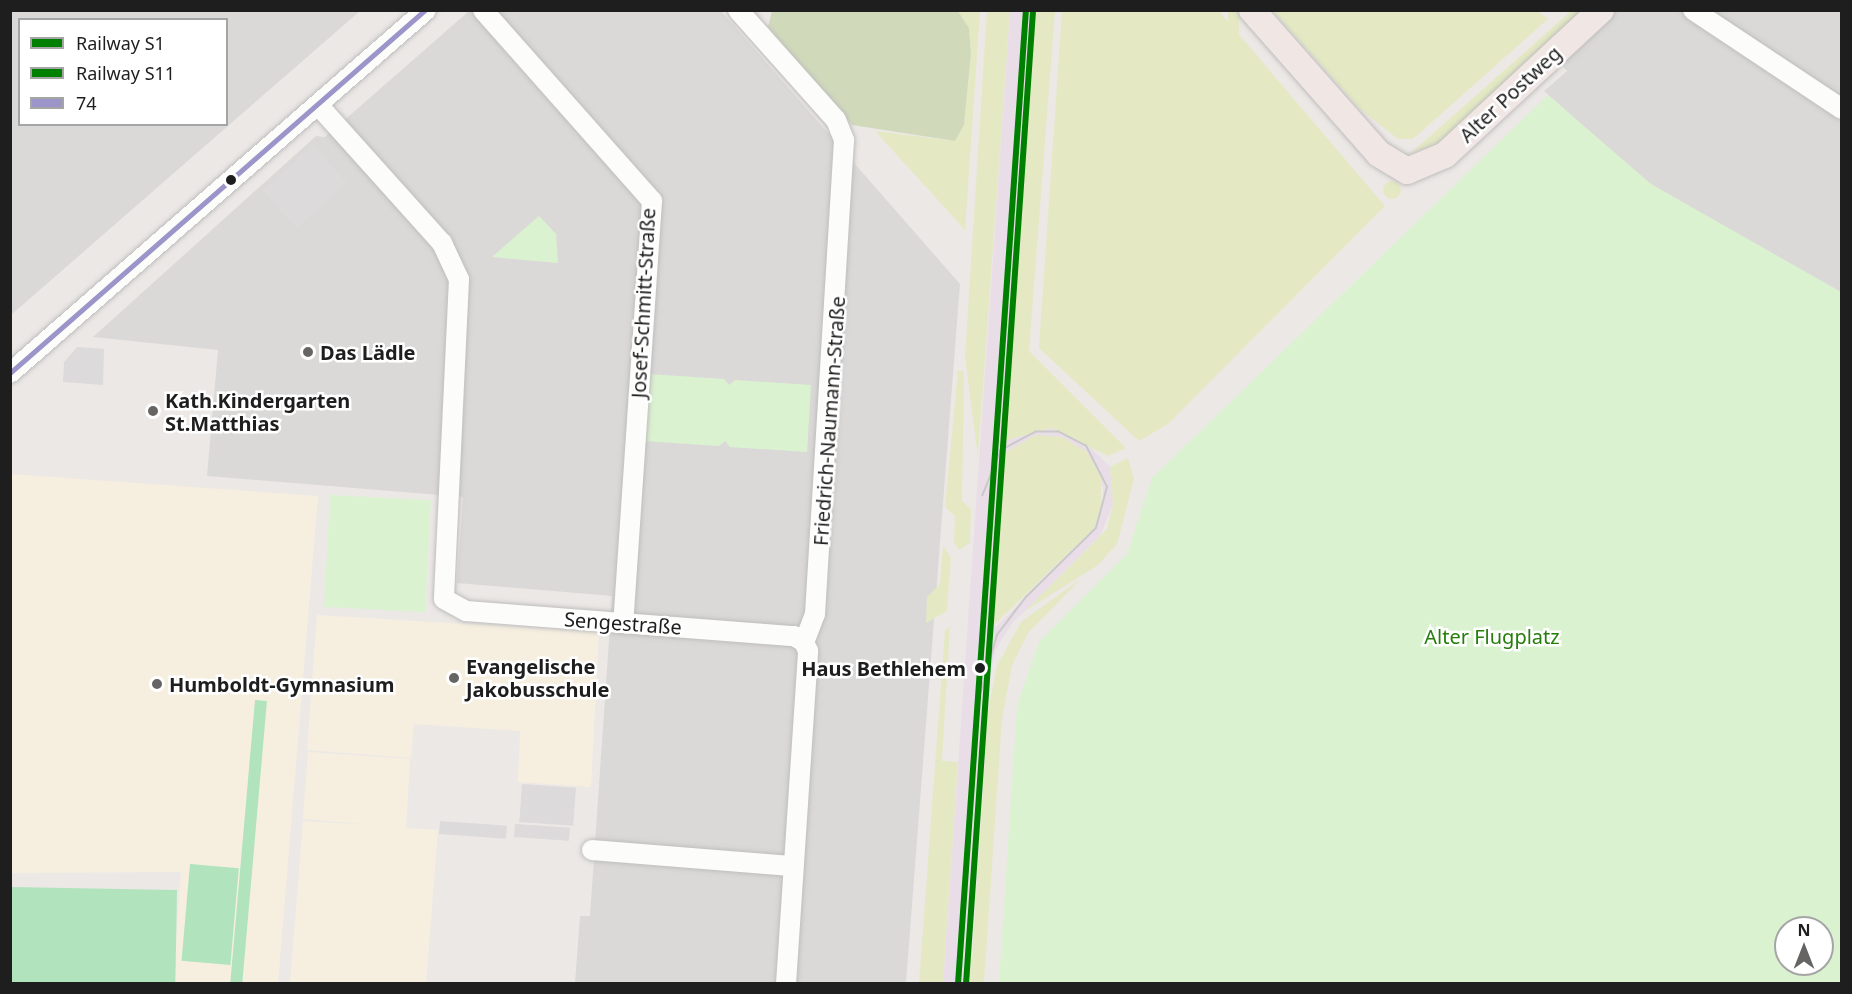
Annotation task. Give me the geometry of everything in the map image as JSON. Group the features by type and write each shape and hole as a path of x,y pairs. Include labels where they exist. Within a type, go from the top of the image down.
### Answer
{"main road":[{"name":"Alter Postweg","path":"1252,10 1378,154 1397,168 1415,171 1445,155 1601,10"}],"street":[{"path":"10,373 426,10"},
{"name":"Josef-Schmitt-Straße","path":"483,10 652,201 623,622"},
{"name":"Friedrich-Naumann-Straße","path":"738,10 836,120 844,140 815,614 804,642 808,651 786,984"},
{"path":"1693,10 1842,109"},
{"name":"Sengestraße","path":"318,105 441,243 459,279 444,599 466,611 794,636 804,642"},
{"path":"592,850 794,866"}],"shaded area":[{"path":"11,10 360,10 228,126 228,18 18,18 18,126 228,126 11,315"},
{"path":"469,11 721,11 960,284 906,983 575,983 580,916 590,916 612,596 457,583 463,497 207,476 218,350 93,337 316,136 325,137"},
{"path":"1010,11 1032,11 1004,441 1051,428 1081,438 1110,467 1113,505 1098,541 1013,622 996,649 984,697 964,983 943,984","holes":["1008,450 1103,486 1103,498 1094,528 996,627 992,626"]},
{"path":"1616,11 1841,11 1841,298 1649,185 1544,91 1567,71 1559,62"},
{"path":"313,145 347,183 297,228 262,191"},
{"path":"77,347 104,349 103,385 63,382 64,362"},
{"name":"Humboldt-Gymnasium","path":"10,474 318,496 278,983 173,983 181,872 11,873"},
{"name":"Evangelische Jakobusschule","path":"317,615 599,632 591,787 518,782 520,731 414,724 411,758 307,750"},
{"path":"308,752 410,759 406,828 438,830 426,983 290,983 303,821 373,825 303,819"},
{"path":"522,784 576,788 573,826 519,822"},
{"path":"440,821 507,826 506,839 439,834"},
{"path":"515,824 570,828 569,841 514,837"}],"green space":[{"path":"987,10 1010,11 978,457 965,358"},
{"path":"1536,10 1548,19 1413,139 1398,139 1360,109 1273,11"},
{"path":"772,11 958,11 969,28 971,53 964,125 955,141 852,125 768,27"},
{"path":"958,11 980,11 965,230 875,131 955,141 964,125 971,53 969,28"},
{"path":"1032,11 1055,11 1029,351 1126,448 1108,456 1051,428 1004,441"},
{"path":"1062,11 1219,11 1385,206 1168,424 1139,441 1039,348"},
{"path":"1228,11 1239,11 1239,236 1228,236"},
{"path":"1571,11 1587,11 1450,140 1411,153"},
{"name":"Alter Flugplatz","path":"1548,95 1651,184 1841,292 1841,983 999,983 1017,706 1039,642 1127,554 1152,478"},
{"path":"1388,181 1396,181 1401,186 1399,197 1388,199 1383,194 1383,186"},
{"path":"539,216 556,234 558,263 492,257"},
{"path":"958,370 964,372 962,501 971,509 970,543 959,550 954,543 955,516 945,507"},
{"path":"648,374 724,379 729,385 735,380 811,385 807,452 730,447 725,441 719,446 643,441"},
{"path":"1035,435 1062,437 1087,452 1101,477 1101,507 1094,528 992,627 1005,453"},
{"path":"1128,458 1134,479 1117,544 1098,565 1025,611 1107,529 1113,505 1110,467"},
{"path":"330,495 431,500 425,612 324,607"},
{"path":"943,545 951,558 947,611 926,623 927,597 940,584"},
{"path":"1082,578 1028,633 1012,665 1002,719 984,983 964,983 966,959 972,959 988,712 997,666 1021,622"},
{"path":"950,627 942,761 958,762 943,983 919,983 945,630"},
{"path":"255,700 267,701 242,984 230,983"},
{"path":"190,864 239,868 230,965 182,961"},
{"path":"11,887 177,890 175,984 10,983"}],"tram line":[{"path":"978,702 997,635 1026,597 1096,528 1107,487 1086,446 1058,432 1036,432 1001,451 983,495"}],"rail line":[{"name":"S1","path":"958,984 1026,10"},
{"name":"S11","path":"966,984 1033,11"}],"transit line":[{"name":"74","path":"10,373 425,10"}],"place":[{"name":"Das Lädle","path":"308,352"},
{"name":"Kath.Kindergarten St.Matthias","path":"153,411"},
{"name":"Haus Bethlehem","path":"980,668"},
{"name":"Evangelische Jakobusschule","path":"454,678"},
{"name":"Humboldt-Gymnasium","path":"157,684"}]}
